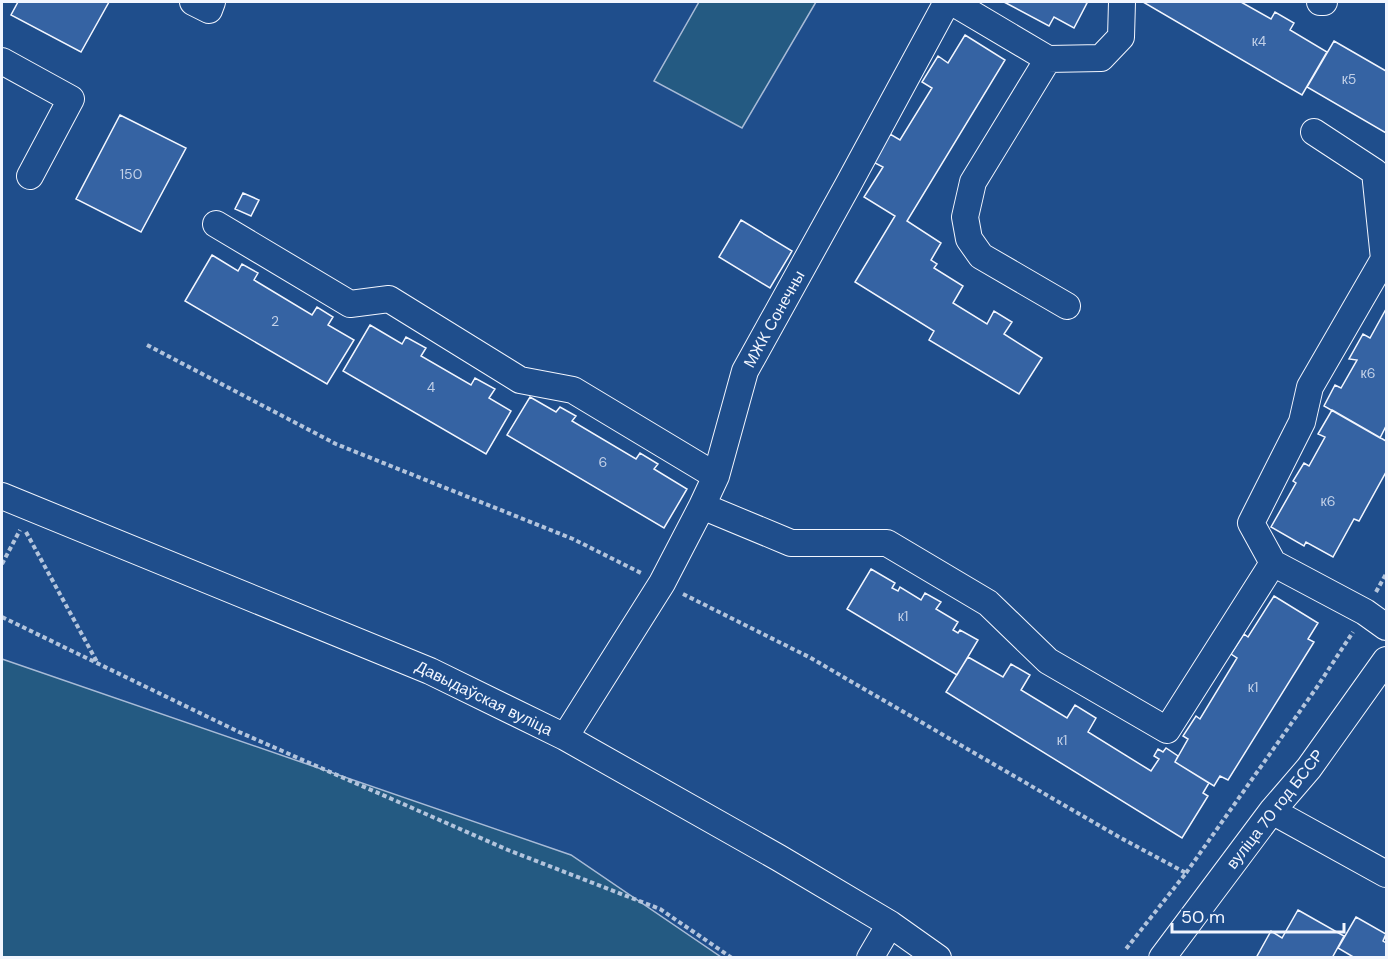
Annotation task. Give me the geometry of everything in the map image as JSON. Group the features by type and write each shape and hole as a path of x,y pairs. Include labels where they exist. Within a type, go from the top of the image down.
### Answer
{"street":[{"path":"193,2 209,10 212,2"},
{"name":"МЖК Сонечны","path":"564,737 662,583 716,476 745,371 947,2"},
{"path":"952,2 1047,59 1101,58 1121,37 1122,2"},
{"path":"1047,59 973,182 966,218 969,239 981,256 1066,306"},
{"path":"2,61 71,99 30,176"},
{"path":"1314,132 1375,172 1385,260 1310,387 1302,422 1251,523 1273,563 1365,612 1386,627"},
{"path":"216,224 350,304 389,299 520,380 573,390 716,476"},
{"name":"Давыдаўская вуліца","path":"2,496 430,671 564,737 779,858 890,924 938,957"},
{"path":"702,506 791,543 887,543 988,603 1048,661 1167,730 1273,563"},
{"name":"вуліца 70 год БССР","path":"1162,957 1272,811 1309,768 1386,660"},
{"path":"1272,811 1386,874"},
{"path":"870,957 890,924"}],"path":[{"path":"147,345 336,444 573,539 808,657 1119,837 1186,873"},
{"path":"2,564 22,526 98,663"},
{"path":"1126,948 1186,873 1317,687 1365,612 1386,574"},
{"path":"2,616 239,732 508,850 660,909 732,957"}],"shaded area":[{"path":"699,2 816,2 742,128 654,81"},
{"path":"2,659 571,855 721,957 2,957"}],"building":[{"path":"18,2 109,2 81,52 11,15"},
{"path":"1004,2 1087,3 1074,28 1054,17 1049,26"},
{"path":"1143,2 1241,2 1271,19 1275,12 1294,23 1290,30 1327,52 1302,95"},
{"path":"965,35 1005,60 907,221 941,243 931,260 937,264 934,268 963,286 953,303 987,324 994,311 1012,322 1004,334 1042,358 1019,394 929,340 934,331 855,282 895,216 864,197 883,167 873,162 890,134 900,140 932,88 922,82 938,56 948,63"},
{"path":"1334,41 1386,71 1386,133 1307,87"},
{"path":"120,115 186,148 141,232 76,199"},
{"path":"243,193 259,200 251,216 235,209"},
{"path":"741,220 792,251 770,288 719,257"},
{"path":"212,255 238,271 242,264 258,273 254,280 312,315 317,307 333,317 328,325 354,340 327,384 185,301"},
{"path":"1386,309 1386,426 1380,438 1324,406 1335,385 1341,388 1357,360 1349,359 1363,334 1370,338"},
{"path":"370,325 402,344 406,337 426,348 421,356 471,385 475,378 495,389 489,398 511,411 486,454 343,371"},
{"path":"530,397 556,412 560,407 576,416 572,421 636,459 640,453 658,464 654,469 687,489 664,528 507,435"},
{"path":"1332,410 1386,441 1386,472 1359,521 1354,519 1333,557 1306,542 1304,546 1271,527 1296,483 1293,481 1304,463 1309,466 1325,437 1318,434"},
{"path":"871,569 895,583 892,588 898,591 900,587 921,600 925,593 941,602 936,609 958,622 953,630 958,633 960,630 978,640 957,675 847,609"},
{"path":"1274,596 1318,623 1308,639 1314,642 1228,780 1220,776 1214,786 1175,762 1188,739 1183,736 1196,716 1200,719 1237,658 1231,654 1244,634 1248,637"},
{"path":"968,657 1003,677 1011,664 1030,675 1021,690 1067,718 1075,705 1096,718 1088,732 1151,771 1159,759 1154,756 1158,749 1163,752 1166,748 1178,756 1175,762 1209,783 1203,793 1208,796 1182,838 946,692"},
{"path":"1298,910 1344,936 1332,958 1256,958 1271,931 1282,938"},
{"path":"1356,917 1386,934 1383,941 1386,943 1386,958 1355,958 1338,948"}]}
